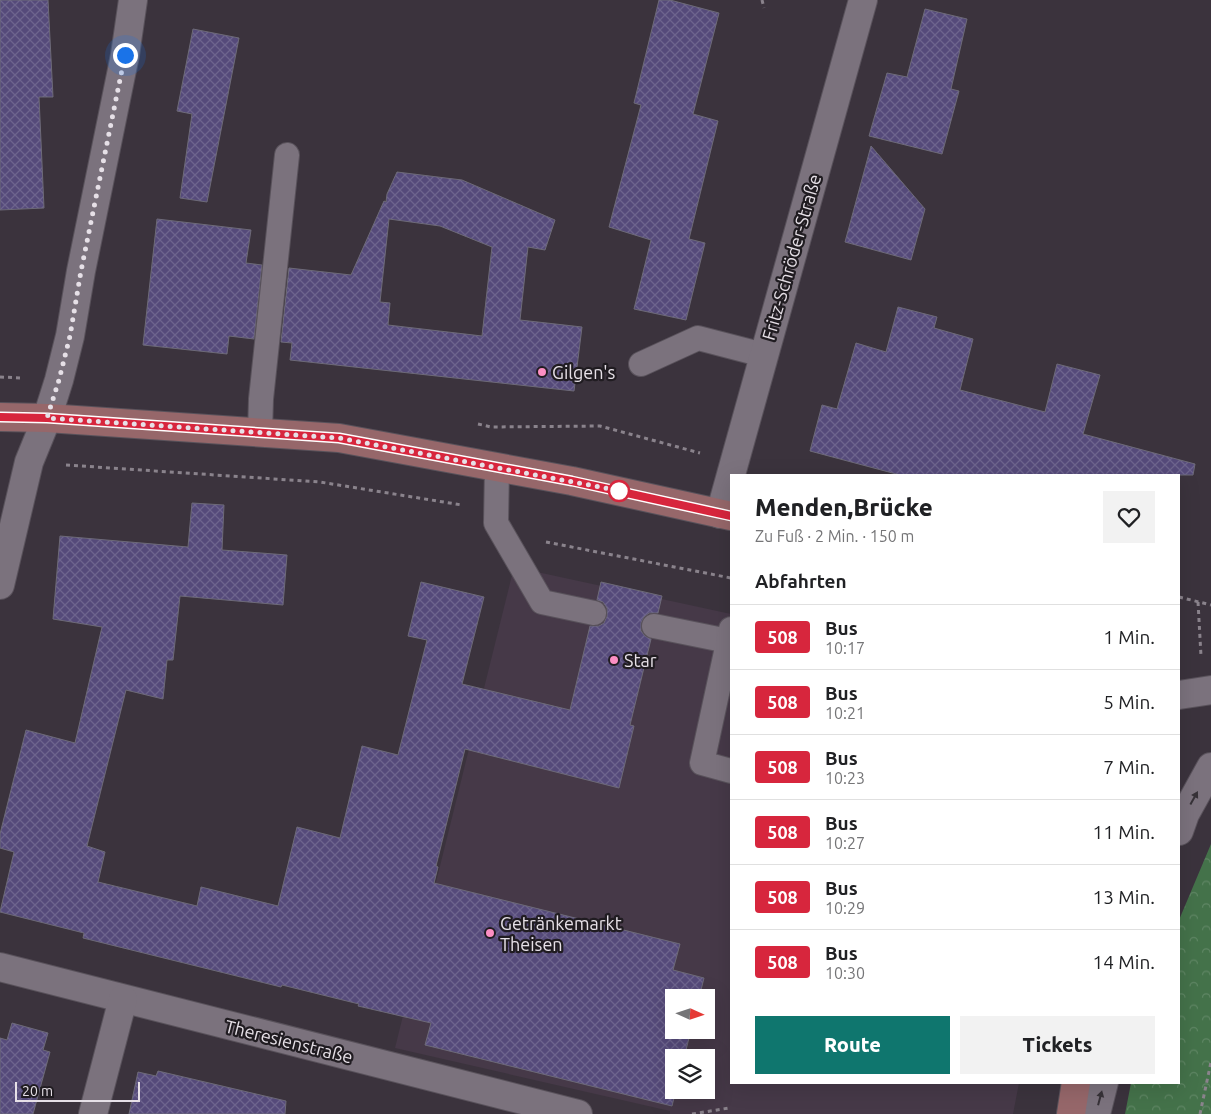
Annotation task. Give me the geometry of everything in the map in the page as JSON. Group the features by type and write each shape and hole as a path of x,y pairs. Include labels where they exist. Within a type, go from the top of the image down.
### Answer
{"main road":[{"path":"0,417 47,418 339,438 582,483 725,515"},
{"path":"1071,1114 1076,1084"}],"street":[{"path":"0,585 29,462 47,418 70,336 81,271 125,55 133,0"},
{"name":"Fritz-Schröder-Straße","path":"735,474 763,355 863,0"},
{"name":"Fritz-Schröder-Straße","path":"725,515 730,494"},
{"path":"1180,695 1211,690"},
{"path":"1180,828 1185,814 1211,767"},
{"name":"Theresienstraße","path":"0,967 578,1114"},
{"path":"93,1114 123,999"},
{"path":"1096,1114 1104,1084"}],"lane":[{"path":"260,433 261,399 287,155"},
{"path":"641,364 698,338 763,355"},
{"path":"496,467 496,523 542,602 594,612"},
{"path":"654,626 730,635 702,763 730,771"}],"path":[{"path":"762,0 764,8"},
{"path":"29,462 320,482 465,505 521,538 730,578"},
{"path":"1180,597 1211,605"},
{"path":"1200,1114 1211,1062"},
{"path":"692,1114 729,1108"}],"shaded area":[{"path":"514,567 730,614 730,1084 1019,1084 1013,1114 670,1114 670,1111 395,1048"}],"green space":[{"path":"1211,844 1211,1114 1125,1114 1131,1084 1180,1084 1180,918"}],"building":[{"path":"0,0 48,0 53,97 39,97 44,208 0,210"},
{"path":"659,0 670,0 719,13 693,114 718,121 689,239 705,243 686,320 634,309 651,240 609,227 641,105 634,103"},
{"path":"925,9 967,19 951,89 959,91 942,154 869,136 887,73 907,77"},
{"path":"193,29 239,38 207,202 180,198 192,114 177,111"},
{"path":"871,146 925,209 911,260 845,242"},
{"path":"397,172 462,180 555,220 545,250 528,247 520,320 582,327 574,391 290,360 292,343 281,342 289,268 351,275 384,201 386,202 387,194","holes":["389,219 440,226 492,247 482,336 388,325 390,303 380,302"]},
{"path":"157,219 251,230 246,263 262,265 254,339 229,336 227,354 143,345"},
{"path":"898,307 937,317 934,328 973,339 960,390 1045,412 1057,364 1100,375 1083,434 1195,464 1193,475 896,474 810,451 822,405 837,409 856,343 886,352"},
{"path":"192,503 224,505 222,550 287,555 283,605 180,596 173,660 167,660 163,699 126,690 87,846 105,852 98,882 197,906 201,887 278,906 297,827 340,838 362,746 398,755 427,640 408,636 421,582 484,597 462,684 570,710 590,626 599,626 604,623 607,616 607,608 603,602 597,600 601,582 662,596 658,613 649,613 641,623 641,631 651,639 630,725 634,726 619,788 465,749 436,866 438,867 434,883 680,944 673,970 704,978 701,989 665,989 665,1039 689,1039 686,1049 665,1049 665,1099 674,1099 672,1106 425,1045 431,1023 358,1006 359,1004 282,985 281,987 83,938 84,933 0,912 14,852 0,848 0,834 26,730 75,743 102,627 53,619 60,536 188,547"},
{"path":"12,1023 48,1033 43,1050 50,1052 33,1114 0,1114 0,1038 7,1040"},
{"path":"158,1071 286,1101 285,1114 129,1114 138,1072 156,1076"}],"bus line":[{"name":"508","path":"0,417 47,418 339,438 572,481 730,516"}],"place":[{"name":"Gilgen's","path":"542,372"},
{"name":"Star","path":"614,660"},
{"name":"Getränkemarkt Theisen","path":"490,933"}],"route":[{"path":"125,55 81,271 70,336 47,418 339,438 621,491 619,491"}]}
